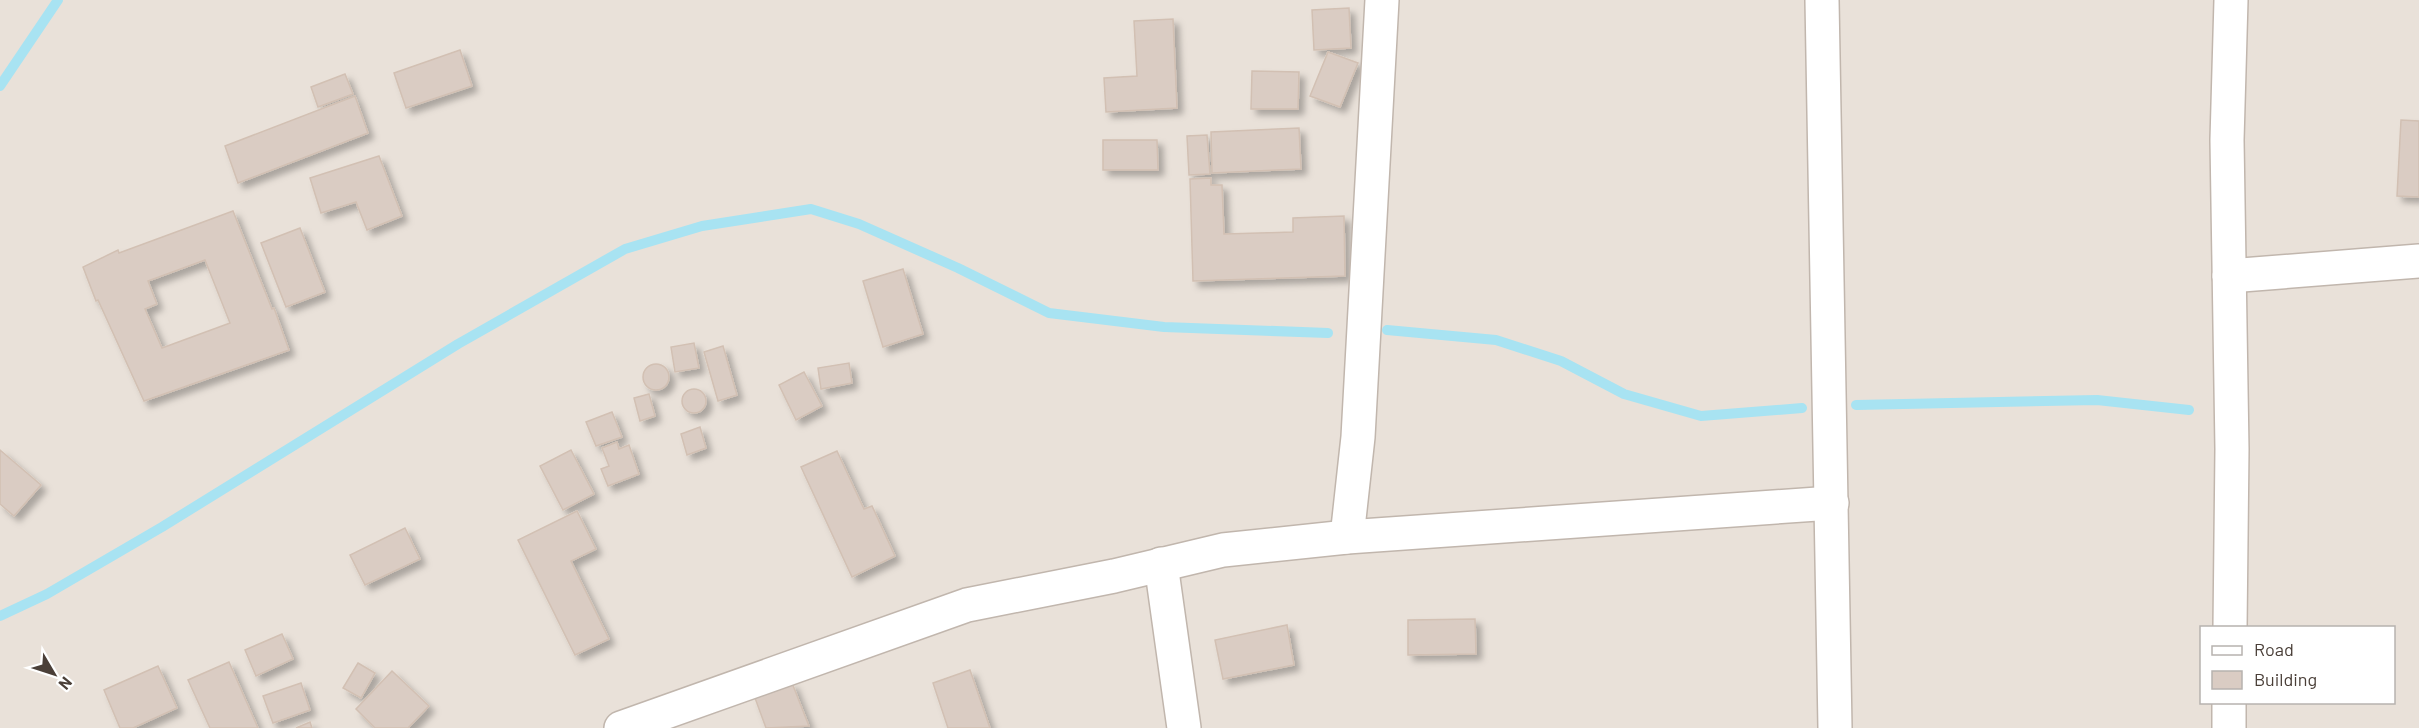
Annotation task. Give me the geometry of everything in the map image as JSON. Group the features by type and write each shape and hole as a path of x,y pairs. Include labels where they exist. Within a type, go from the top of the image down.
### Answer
{"street":[{"path":"1347,537 1358,437 1382,0"},
{"path":"1822,0 1835,728"},
{"path":"2230,626 2232,448 2227,140 2231,0"},
{"path":"2229,276 2419,261"},
{"path":"621,728 967,605 1223,550 1347,537 1832,503"},
{"path":"1161,564 1184,728"},
{"path":"2229,704 2229,728"}],"shaded area":[{"path":"0,0 2419,0 2419,728 0,728"}],"building":[{"path":"1349,8 1351,48 1314,50 1312,10"},
{"path":"1173,19 1177,108 1106,112 1104,78 1137,76 1134,21"},
{"path":"460,50 472,86 406,108 394,73"},
{"path":"1328,52 1358,63 1340,107 1310,96"},
{"path":"1252,71 1299,72 1298,109 1251,109"},
{"path":"345,74 353,94 318,107 311,87"},
{"path":"355,96 368,133 238,183 225,146"},
{"path":"2401,120 2419,121 2419,197 2397,196"},
{"path":"1299,128 1301,169 1212,173 1211,132"},
{"path":"1207,135 1210,174 1189,175 1187,136"},
{"path":"1103,140 1157,140 1158,170 1103,170"},
{"path":"379,156 402,216 367,230 356,202 321,213 310,178"},
{"path":"1211,178 1211,185 1222,185 1224,234 1293,232 1293,218 1344,216 1345,276 1193,281 1190,179"},
{"path":"233,211 289,350 144,401 98,300 96,301 83,267 118,250 119,253","holes":["205,260 230,323 162,348 145,309 157,304 148,281"]},
{"path":"300,228 325,292 286,307 261,243"},
{"path":"903,269 923,334 883,347 863,281"},
{"path":"694,343 699,368 675,372 671,347"},
{"path":"723,346 737,395 718,401 704,352"},
{"path":"849,363 852,383 821,389 818,368"},
{"path":"656,364 665,368 669,377 665,386 656,390 647,386 643,377 647,368"},
{"path":"804,372 822,406 796,420 779,385"},
{"path":"694,389 702,393 706,401 702,409 694,413 686,409 682,401 686,393"},
{"path":"649,394 655,416 640,421 634,398"},
{"path":"612,412 622,437 596,446 586,422"},
{"path":"700,427 706,448 687,455 681,434"},
{"path":"617,442 619,449 629,445 639,474 608,486 601,469 609,466 602,448"},
{"path":"0,450 41,485 14,516 0,504"},
{"path":"571,450 594,494 563,510 540,466"},
{"path":"837,451 864,509 872,506 895,556 852,577 801,467"},
{"path":"577,511 596,549 571,561 609,639 575,655 518,540"},
{"path":"405,528 420,559 365,585 350,555"},
{"path":"1475,619 1476,654 1408,655 1408,620"},
{"path":"1287,625 1294,665 1223,679 1215,640"},
{"path":"282,634 293,659 256,676 245,650"},
{"path":"229,662 258,728 210,728 188,680"},
{"path":"358,663 375,673 361,698 343,688"},
{"path":"158,666 177,708 133,728 120,728 104,690"},
{"path":"970,670 990,728 948,728 933,683"},
{"path":"392,671 429,706 408,728 375,728 356,709"},
{"path":"301,683 310,710 273,723 263,696"},
{"path":"792,683 809,726 766,728 755,698"},
{"path":"310,722 312,728 296,728"}],"waterway":[{"path":"0,86 58,0"},
{"path":"0,616 47,594 162,527 458,344 625,249 702,226 811,209 859,224 958,268 1049,313 1164,327 1328,333"},
{"path":"1387,330 1496,340 1561,361 1624,394 1701,416 1802,408"},
{"path":"1856,405 2097,400 2189,410"}]}
